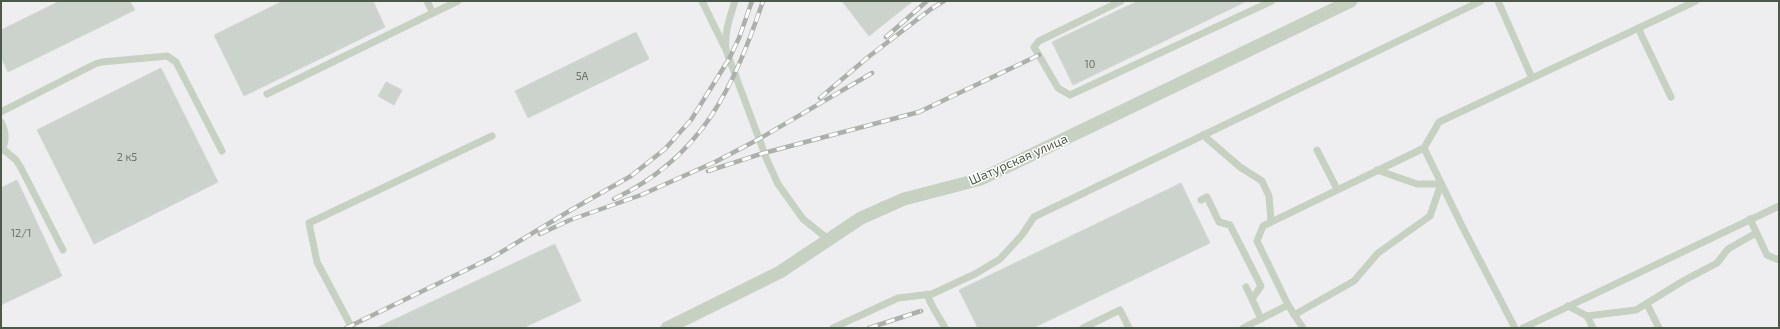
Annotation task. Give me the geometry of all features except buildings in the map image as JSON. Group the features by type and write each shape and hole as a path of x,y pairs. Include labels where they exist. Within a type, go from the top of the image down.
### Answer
{"street":[{"name":"Шатурская улица","path":"667,328 780,272 861,218 904,199 981,179 1350,1"}],"lane":[{"path":"427,1 433,13"},
{"path":"267,94 458,1"},
{"path":"702,1 726,50 767,160 778,184 803,219 828,239"},
{"path":"726,50 725,39 735,1"},
{"path":"1121,1 1039,41 1034,47 1058,88 1070,95 1272,1"},
{"path":"833,328 898,298 927,294 942,290 975,274 1000,259 1022,235 1034,217 1481,1"},
{"path":"1498,1 1532,78"},
{"path":"1303,328 1288,305 1257,241 1263,226 1424,148 1439,122 1696,1"},
{"path":"1638,28 1671,97"},
{"path":"1,112 95,64 102,62 167,56 176,62 222,151"},
{"path":"1,122 5,133 5,141 2,150 16,160 21,168 63,250"},
{"path":"1203,135 1240,167 1262,181 1268,196 1271,221"},
{"path":"352,328 317,262 309,223 492,136"},
{"path":"1424,148 1441,184 1516,328"},
{"path":"1317,150 1337,189"},
{"path":"1377,170 1417,184 1441,184"},
{"path":"1294,316 1354,281 1378,254 1430,216 1441,184"},
{"path":"1201,200 1207,198 1219,222 1230,225 1261,286 1252,299"},
{"path":"1523,328 1779,206"},
{"path":"1750,219 1768,255 1779,260"},
{"path":"1568,306 1587,316 1636,310 1683,281 1717,263 1728,249 1756,233"},
{"path":"1246,287 1261,319"},
{"path":"927,294 931,307 939,315 945,328"},
{"path":"1648,304 1659,328"},
{"path":"1243,328 1288,305"},
{"path":"1082,328 1120,310 1129,328"},
{"path":"1587,316 1593,328"}],"railway":[{"path":"346,328 493,257 631,176 665,149 691,120 729,59 739,38 752,1"},
{"path":"614,199 644,182 670,163 692,141 710,117 726,91 752,33 763,1"},
{"path":"886,37 927,1"},
{"path":"820,98 867,58 931,9 944,1"},
{"path":"708,171 764,153 919,112 1039,55"},
{"path":"540,234 570,220 641,195 715,162 759,139 872,73"},
{"path":"869,328 921,311"}]}
